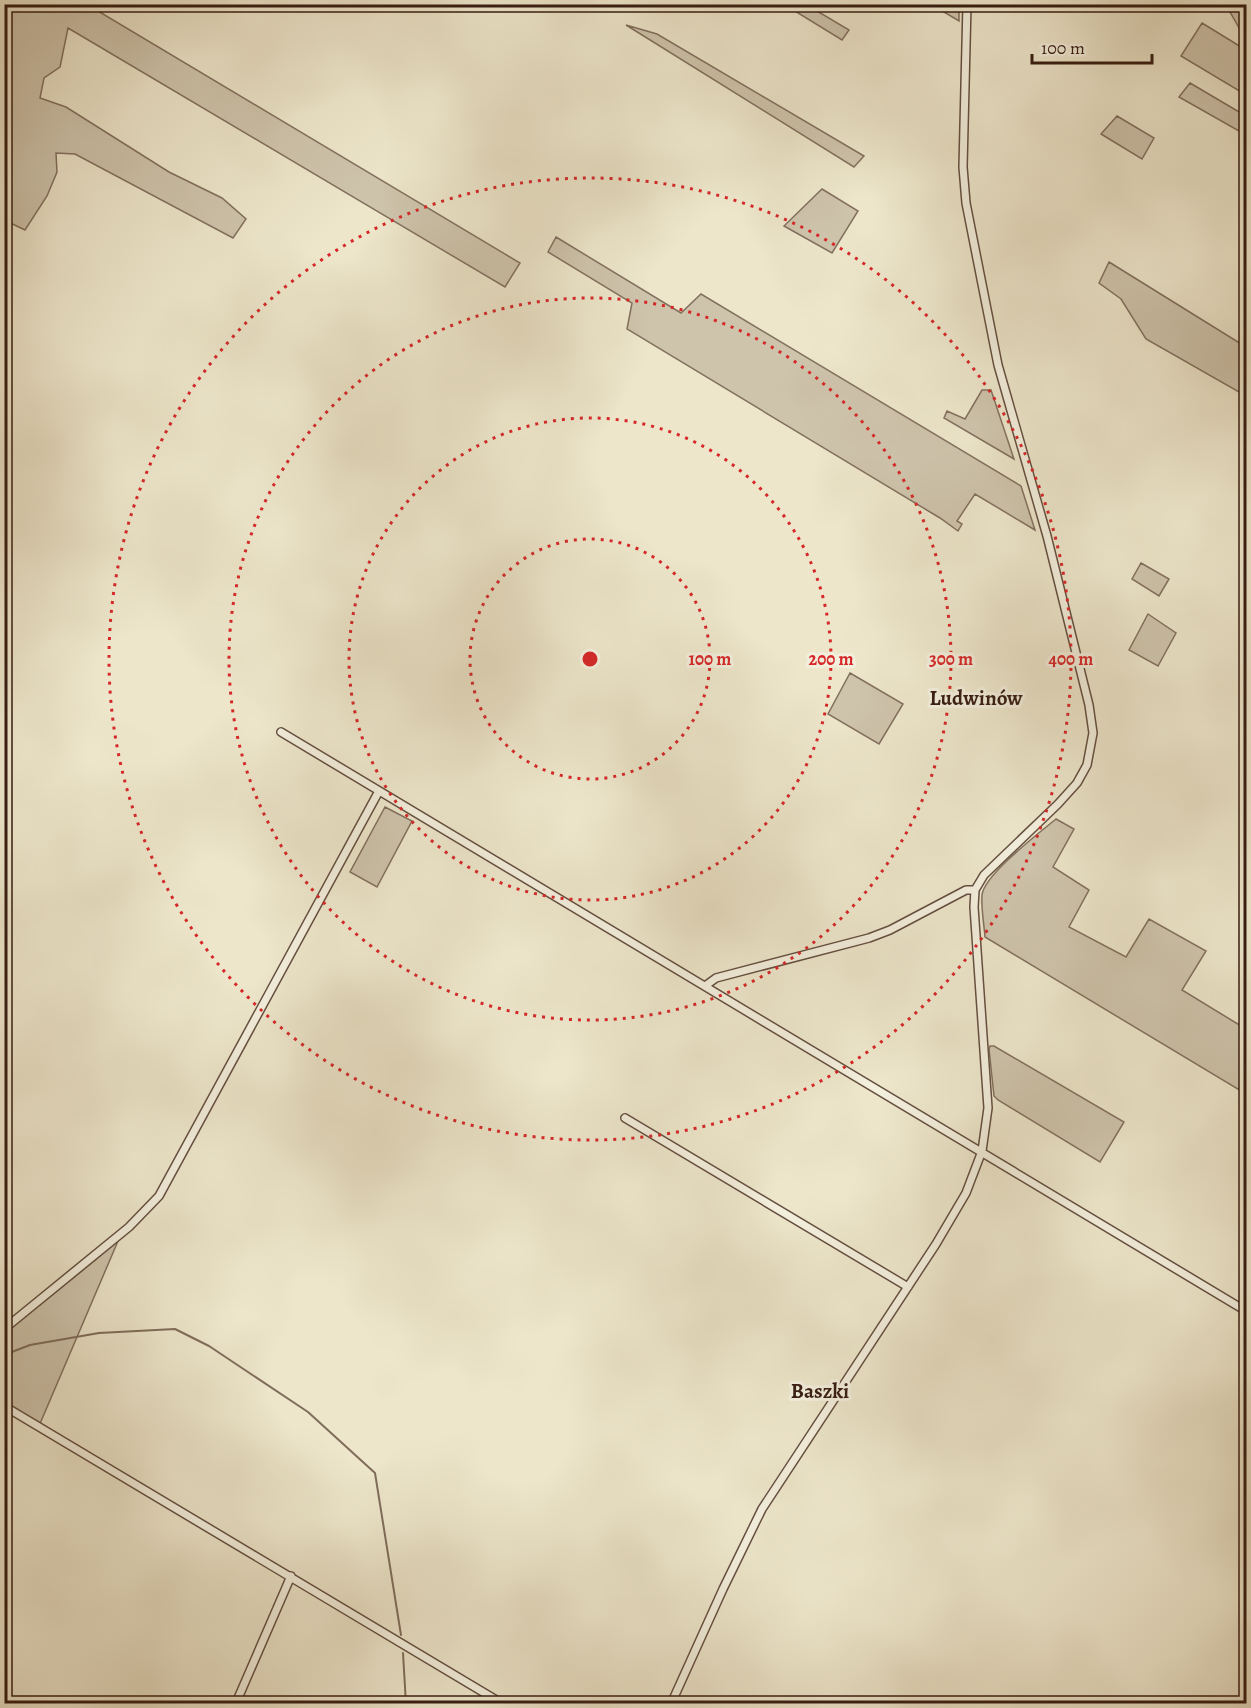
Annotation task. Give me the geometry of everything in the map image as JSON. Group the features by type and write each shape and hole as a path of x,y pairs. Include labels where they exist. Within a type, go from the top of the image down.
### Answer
{"street":[{"path":"671,1704 723,1588 762,1509 908,1287 973,1179 987,1125 988,1089 974,907 975,890 990,869 1077,783 1087,765 1093,733 1089,705 1049,547 998,365 966,203 963,167 967,4"},
{"path":"281,732 1246,1311"},
{"path":"4,1329 129,1227 159,1196 379,791"},
{"path":"705,986 716,978 869,938 890,930 966,890 975,890"},
{"path":"625,1118 908,1287"},
{"path":"4,1406 503,1704"},
{"path":"239,1696 291,1576"}],"shaded area":[{"path":"5,4 88,5 520,263 505,287 68,28 60,67 44,78 40,98 66,107 169,172 222,198 246,219 233,238 75,154 56,153 57,172 47,196 25,230 4,220"},
{"path":"785,5 807,5 849,30 842,40"},
{"path":"932,5 959,5 959,21"},
{"path":"1226,5 1246,5 1246,40"},
{"path":"1202,23 1246,50 1246,95 1181,56"},
{"path":"626,25 657,34 864,156 854,167"},
{"path":"1190,83 1246,116 1246,135 1179,97"},
{"path":"1117,116 1154,138 1142,159 1101,134"},
{"path":"822,189 858,211 832,253 784,226"},
{"path":"556,237 681,313 701,294 1021,486 1035,530 975,494 957,521 962,524 958,531 627,329 632,303 548,252"},
{"path":"1109,262 1246,347 1246,396 1146,339 1121,299 1099,283"},
{"path":"982,390 991,390 1014,459 944,418 947,411 965,419"},
{"path":"1141,563 1169,579 1159,596 1132,579"},
{"path":"1148,614 1176,633 1158,666 1129,650"},
{"path":"850,673 903,704 879,744 828,714"},
{"path":"385,807 412,821 377,887 350,872"},
{"path":"1056,819 1074,829 1053,867 1089,890 1069,927 1126,957 1149,919 1206,951 1182,990 1246,1029 1246,1094 985,937 982,895 985,887 1013,855"},
{"path":"990,1046 994,1046 1124,1122 1100,1162 994,1096"},
{"path":"118,1241 39,1426 5,1407 4,1334"}],"waterway":[{"path":"4,1355 30,1345 99,1333 175,1329 209,1346 308,1412 375,1473 401,1635"},
{"path":"403,1653 406,1704"}],"district":[{"name":"Ludwinów","path":"976,698"},
{"name":"Baszki","path":"820,1391"}]}
